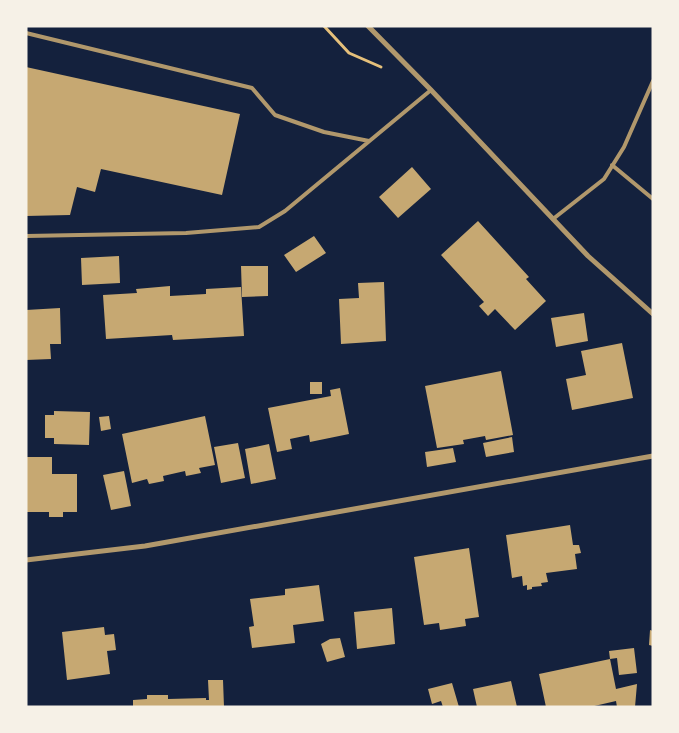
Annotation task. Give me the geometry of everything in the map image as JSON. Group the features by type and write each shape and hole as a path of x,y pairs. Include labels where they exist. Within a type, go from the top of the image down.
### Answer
{"street":[{"path":"368,26 588,256 653,314"},
{"path":"26,560 145,546 653,456"}],"lane":[{"path":"26,33 252,88 275,115 324,132 369,141"},
{"path":"553,219 604,179 624,148 653,81"},
{"path":"26,236 177,233 259,227 285,211 431,90"},
{"path":"612,165 653,200"}],"building":[{"path":"26,67 240,114 222,195 101,169 95,192 77,187 70,215 26,216"},
{"path":"412,167 431,189 398,218 379,197"},
{"path":"478,221 529,277 526,279 546,301 515,330 495,309 488,316 479,306 484,302 441,255"},
{"path":"314,236 326,253 296,272 284,255"},
{"path":"119,256 120,283 82,285 81,258"},
{"path":"241,266 268,266 268,296 242,297"},
{"path":"384,282 386,341 341,344 339,299 359,298 358,283"},
{"path":"170,286 170,296 206,294 206,289 241,287 244,336 173,340 172,335 106,339 103,295 137,293 136,289"},
{"path":"60,308 61,344 50,344 51,359 26,360 26,310"},
{"path":"584,313 588,341 556,347 551,318"},
{"path":"622,343 633,398 572,410 566,379 586,375 581,351"},
{"path":"501,371 513,435 486,440 485,436 463,440 464,444 437,448 425,386"},
{"path":"310,382 322,382 322,394 310,394"},
{"path":"340,388 349,434 310,442 309,435 290,439 292,449 277,452 268,408 331,396 330,390"},
{"path":"54,411 90,412 89,445 54,444 54,438 45,438 45,415 54,415"},
{"path":"109,416 111,429 101,431 99,417"},
{"path":"205,416 215,465 199,468 201,473 186,476 185,471 163,476 164,481 149,484 147,479 132,483 122,434"},
{"path":"512,437 514,452 486,457 483,443"},
{"path":"238,443 245,478 221,483 214,447"},
{"path":"269,444 276,479 251,484 245,449"},
{"path":"453,448 456,462 427,467 425,452"},
{"path":"26,457 52,457 52,474 77,474 77,512 63,512 63,517 49,517 49,512 26,512"},
{"path":"124,471 131,506 111,510 103,475"},
{"path":"570,525 573,545 579,545 581,553 575,554 577,569 546,573 548,582 541,583 542,586 532,587 532,589 527,590 527,585 523,586 522,576 512,578 506,535"},
{"path":"469,548 479,617 465,619 466,626 440,630 439,623 424,625 414,557"},
{"path":"319,585 324,621 293,625 295,643 252,648 249,627 254,626 250,599 285,595 285,589"},
{"path":"392,608 395,644 357,649 354,612"},
{"path":"104,627 105,635 114,634 116,650 107,651 110,674 67,680 62,632"},
{"path":"650,630 653,631 653,646 649,645"},
{"path":"340,638 345,657 327,662 321,644 330,639"},
{"path":"634,648 637,673 619,675 617,658 610,659 609,651"},
{"path":"610,659 616,689 637,684 635,707 617,707 616,701 590,707 546,707 539,674"},
{"path":"208,680 223,680 224,707 133,707 133,700 147,699 147,695 168,695 168,699 206,698 206,700 209,700"},
{"path":"511,681 517,707 477,707 473,689"},
{"path":"452,683 459,707 443,707 441,701 432,704 428,689"}]}
